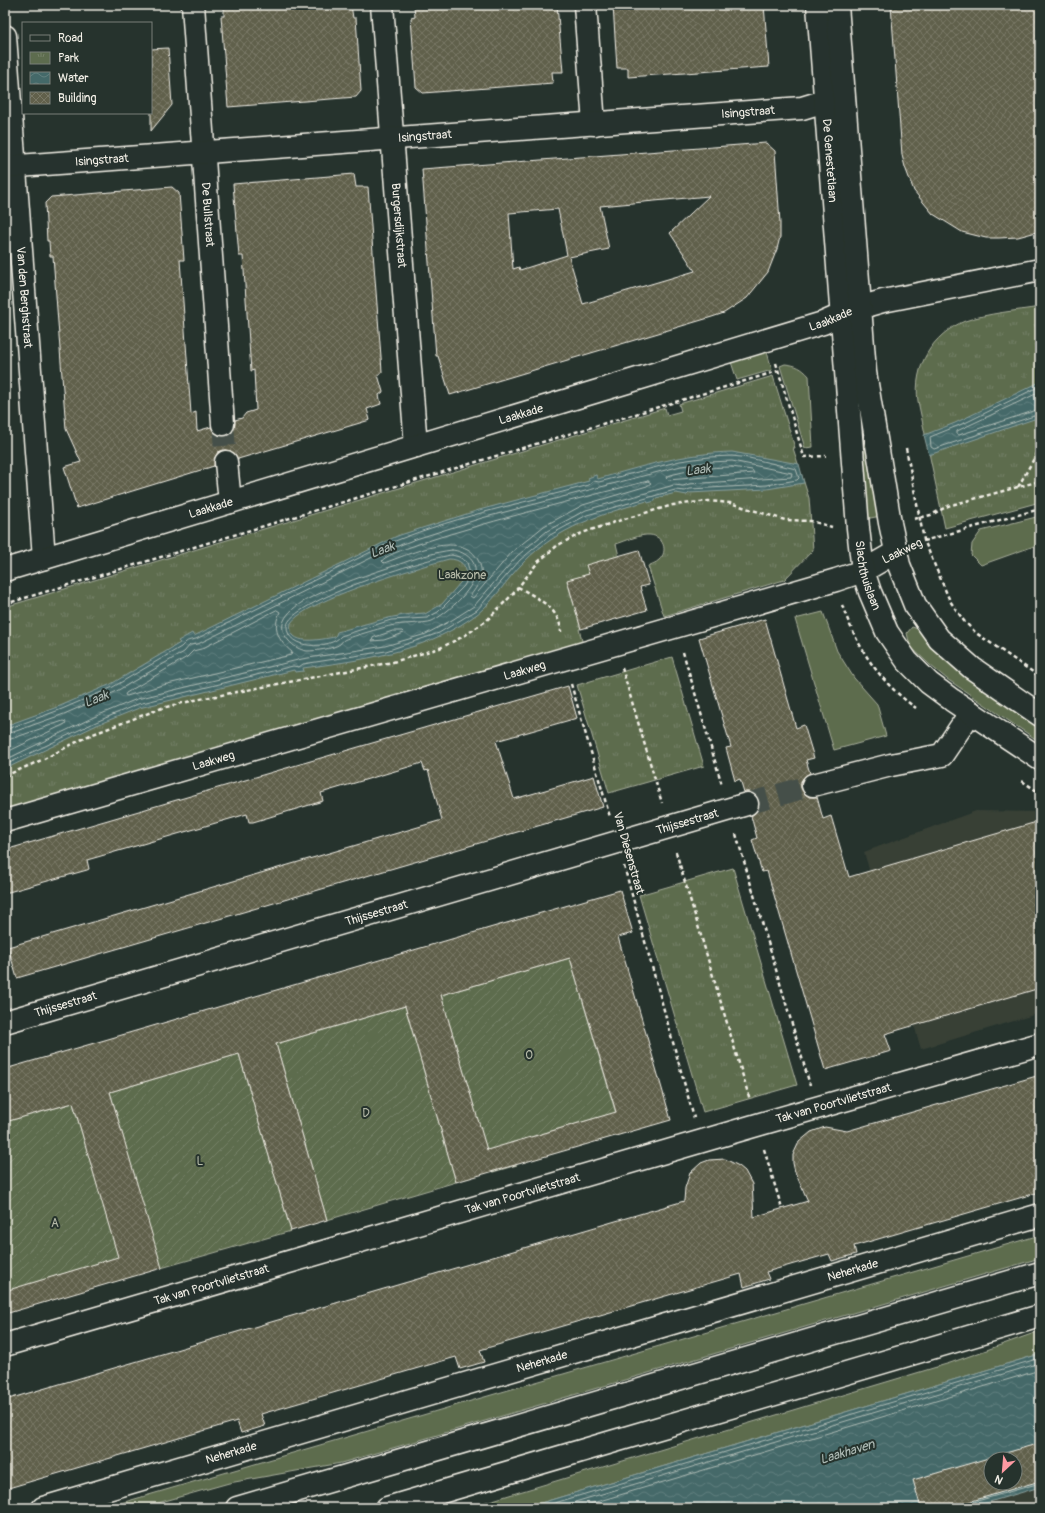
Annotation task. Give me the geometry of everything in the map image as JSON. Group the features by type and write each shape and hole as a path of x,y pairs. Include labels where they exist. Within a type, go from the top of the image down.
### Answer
{"street":[{"name":"De Bullstraat","path":"193,5 223,424"},
{"name":"Burgersdijkstraat","path":"382,5 416,446"},
{"path":"585,5 594,124"},
{"name":"De Genestetlaan","path":"818,5 835,100"},
{"name":"De Genestetlaan","path":"837,5 835,100 851,311"},
{"name":"Van den Berghstraat","path":"5,36 10,167 44,558"},
{"name":"Isingstraat","path":"10,167 802,108 835,100"},
{"name":"Laakkade","path":"5,570 817,325 883,300 1040,270"},
{"path":"851,311 868,392 896,552 905,582 915,605 939,639 972,668 1040,715"},
{"name":"Slachthuislaan","path":"851,311 858,528 863,571 870,592 887,632 907,661 929,683 1040,760"},
{"path":"226,462 230,502"},
{"name":"Laakweg","path":"5,822 863,571 896,552"},
{"path":"813,785 891,765 942,755 971,712"},
{"name":"Thijssestraat","path":"5,1022 738,807"},
{"name":"Tak van Poortvlietstraat","path":"5,1345 757,1125 1040,1044"},
{"name":"Neherkade","path":"44,1508 1040,1215"},
{"path":"237,1508 1040,1273"},
{"path":"387,1508 1040,1316"}],"path":[{"path":"775,360 804,457 827,456"},
{"path":"5,604 778,371"},
{"path":"906,447 918,518 924,540 946,593 964,621 984,638 1040,677"},
{"path":"1018,487 1040,448"},
{"name":"Laakweg","path":"890,523 931,515 948,506 1040,481"},
{"path":"5,776 44,759 88,736 162,708 195,700 393,662 426,653 455,640 480,626 518,587 538,562 566,541 582,533 621,520 673,505 696,502 721,502 751,508 785,520 811,521 832,527 858,528"},
{"name":"Laakweg","path":"896,552 924,540 1040,509"},
{"name":"Van Diesenstraat","path":"518,587 541,600 557,616 560,622 561,644 564,659 618,843 701,1142"},
{"path":"675,626 738,807 816,1108"},
{"path":"615,644 782,1209"}],"shaded area":[{"path":"976,811 1037,812 1040,814 1040,1013 921,1049 864,852"},
{"path":"1040,1475 1040,1508 917,1508 984,1491 1023,1491 1023,1480"}],"green space":[{"path":"1040,307 1040,502 945,528 918,401 917,388 922,364 934,343 943,334 965,321 993,314"},
{"path":"767,352 772,370 737,380 731,362"},
{"path":"785,364 798,367 809,376 813,447 805,448 780,366"},
{"path":"855,370 881,516 865,519"},
{"name":"Laakzone","path":"773,376 809,498 813,550 784,580 664,616 648,566 657,562 662,556 664,552 663,544 655,536 646,535 637,537 616,544 619,556 589,574 567,581 581,629 579,629 583,645 5,814 5,607 665,408 667,415 681,411 679,404"},
{"path":"1040,516 1040,544 981,565 971,555 972,544 981,531"},
{"path":"823,612 837,651 854,678 877,704 886,736 834,750 795,619"},
{"path":"912,627 918,629 970,678 1040,726 1040,742 947,679 930,665 910,646 907,633"},
{"path":"672,657 704,766 609,793 577,685"},
{"path":"733,868 797,1085 703,1112 639,895"},
{"name":"O","path":"570,958 622,1134 607,1115 510,1143 517,1165 493,1172 441,995"},
{"name":"D","path":"405,1006 456,1182 327,1220 276,1044"},
{"name":"L","path":"239,1054 291,1231 161,1268 110,1092"},
{"name":"A","path":"73,1103 125,1279 106,1261 26,1285 5,1301 5,1122"},
{"path":"1040,1235 1040,1258 410,1443 341,1463 229,1483 140,1508 104,1508"},
{"path":"1040,1331 1040,1354 524,1508 466,1508 950,1363"}],"water":[{"path":"1040,382 1040,417 929,455 924,435 955,423"},
{"name":"Laak","path":"732,452 799,464 804,483 767,489 689,493 687,495 676,493 656,498 655,501 648,503 647,501 597,517 566,531 537,550 517,569 492,600 478,613 451,631 431,640 369,658 303,668 304,671 295,672 294,670 139,708 97,725 5,769 5,726 60,706 111,684 180,643 178,641 192,633 194,636 397,536 479,510 589,481 588,478 596,475 598,479 664,461 715,453","holes":["449,559 462,563 466,569 466,576 442,604 425,614 402,615 381,620 337,632 335,637 322,639 299,639 294,636 291,631 291,623 301,614 318,604 340,594 390,576"]},
{"name":"Laakhaven","path":"1040,1354 1040,1487 969,1508 524,1508"}],"building":[{"path":"224,5 264,5 264,9 296,5 351,5 353,18 356,18 361,91 356,97 228,107 221,16 224,16"},
{"path":"414,5 557,5 563,72 552,72 553,83 423,93 416,87 411,18 415,17"},
{"path":"613,5 656,5 657,7 684,5 764,5 769,67 628,77 628,68 617,68"},
{"path":"891,5 953,5 953,8 979,5 1040,5 1040,231 1018,237 999,238 986,238 962,232 933,214 914,191 902,155"},
{"path":"168,48 172,105 151,131 152,114 152,49"},
{"path":"766,143 775,151 780,237 768,272 747,298 724,313 450,395 438,356 436,356 422,169","holes":["709,196 670,233 695,271 583,304 569,257 609,249 600,206","558,209 567,255 520,270 519,267 513,269 509,213"]},
{"path":"354,174 356,187 368,187 382,372 378,375 383,392 379,395 381,404 367,409 370,420 238,459 231,451 224,450 218,452 215,457 214,466 77,508 64,467 81,462 66,429 53,256 50,256 49,241 47,241 45,203 51,197 172,187 179,193 184,260 180,260 191,414 196,412 197,431 211,427 217,435 224,436 230,435 234,430 235,420 242,418 246,413 256,410 254,370 251,371 243,256 239,256 233,184"},
{"path":"639,550 649,585 640,587 647,610 581,629 567,580 589,574 586,565"},
{"path":"765,619 796,728 804,725 814,758 806,760 810,773 801,781 801,788 809,797 817,797 823,819 831,816 849,877 1040,821 1040,988 885,1034 891,1051 825,1070 767,871 762,872 752,840 757,838 751,816 759,807 759,801 755,795 750,792 744,792 740,779 735,781 726,748 731,747 699,638"},
{"path":"568,686 577,718 496,741 514,799 594,776 603,807 17,978 8,947 442,820 428,770 425,771 422,763 321,793 323,801 253,822 249,822 247,814 87,860 89,869 87,870 5,893 5,850"},
{"path":"620,890 633,933 618,937 671,1120 456,1182 405,1006 276,1044 327,1220 291,1231 239,1054 110,1092 162,1268 5,1314 5,1291 118,1257 73,1103 5,1122 5,1069","holes":["570,958 616,1112 487,1150 441,995"]},
{"path":"1040,1075 1040,1192 854,1246 856,1254 832,1261 829,1254 766,1272 769,1279 744,1287 741,1274 480,1350 484,1362 460,1369 456,1357 261,1414 265,1426 241,1433 237,1421 5,1489 5,1400 684,1201 685,1188 690,1173 701,1163 709,1160 725,1159 739,1166 745,1171 752,1184 754,1217 808,1201 795,1172 793,1155 799,1142 811,1132 825,1127 847,1131"},
{"path":"1040,1443 1040,1481 1023,1486 1023,1451 1013,1451"},
{"path":"983,1460 983,1491 1006,1491 948,1508 921,1508 913,1480"}],"tunnel":[{"path":"223,424 226,462"},
{"path":"747,804 813,785"}]}
